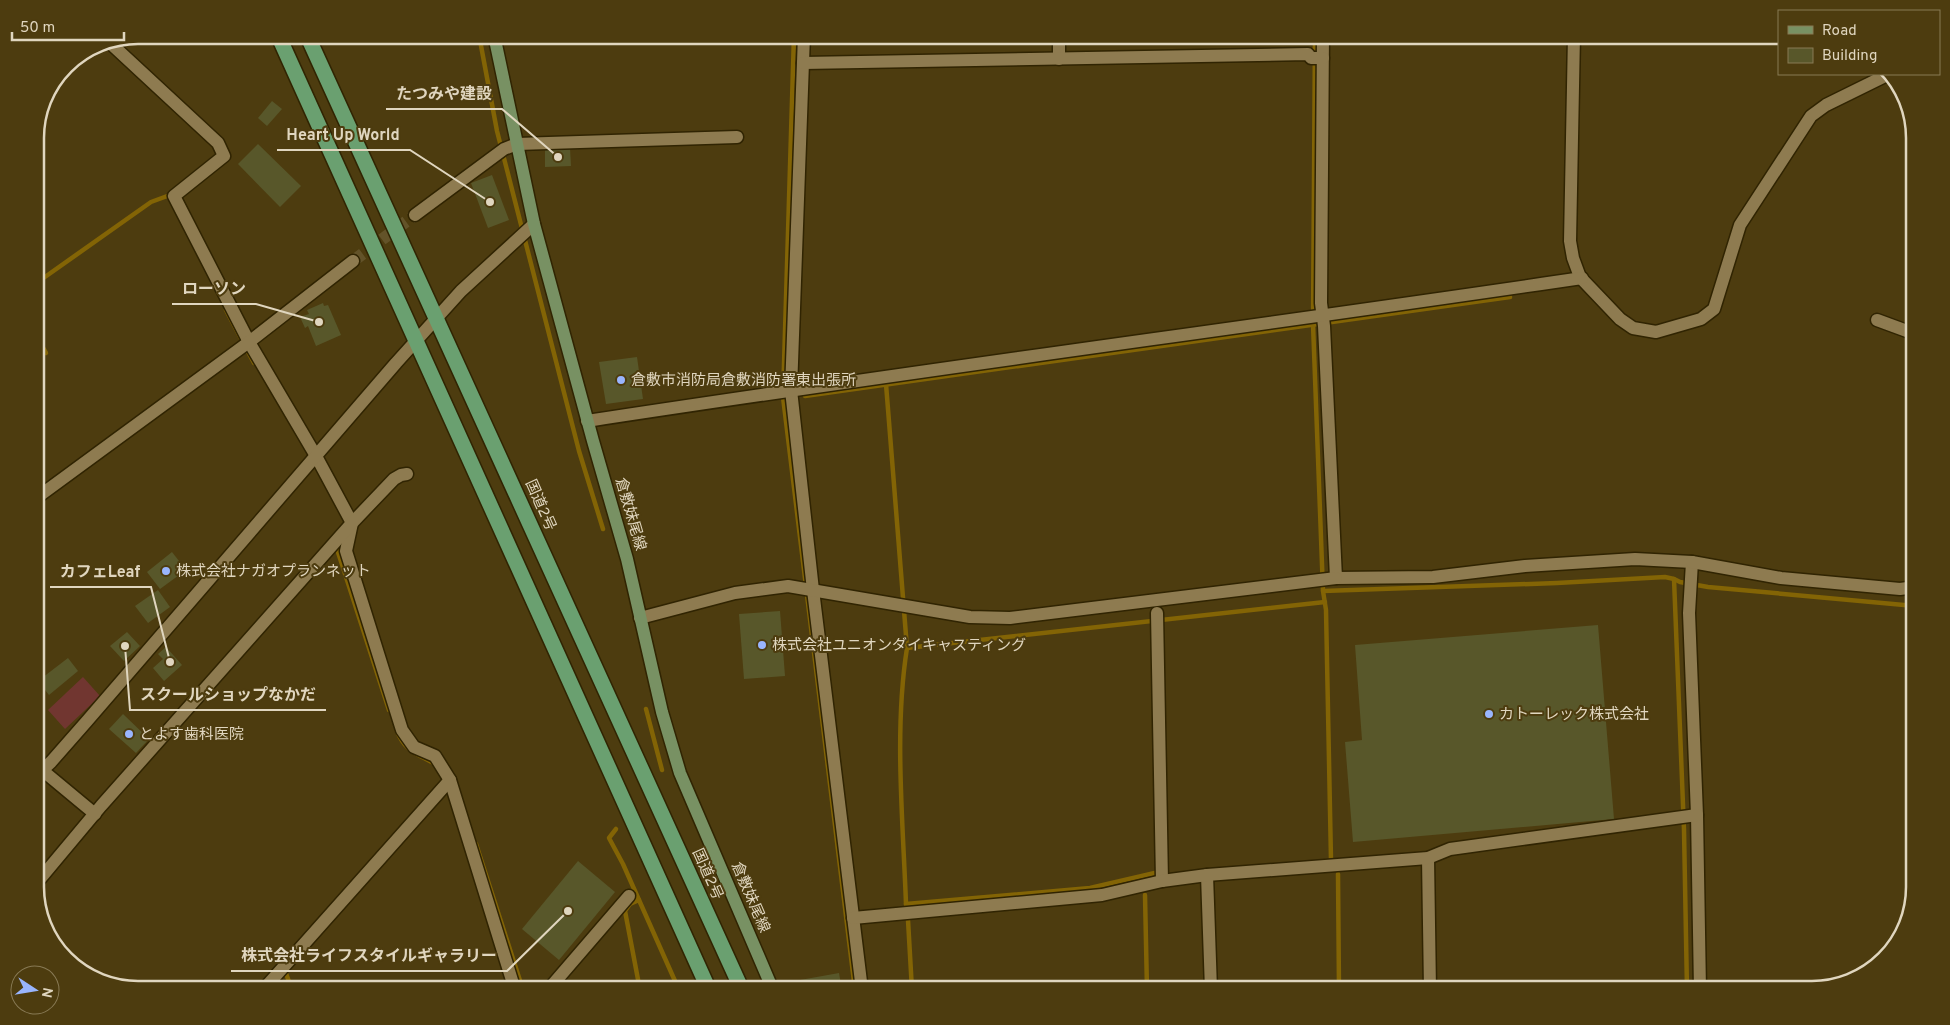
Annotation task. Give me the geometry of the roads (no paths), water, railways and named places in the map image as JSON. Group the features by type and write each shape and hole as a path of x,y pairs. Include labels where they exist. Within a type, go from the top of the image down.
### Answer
{"highway":[{"path":"282,44 705,981"},
{"name":"国道2号","path":"311,44 738,981"}],"main road":[{"name":"倉敷妹尾線","path":"496,44 532,226 627,559 662,712 680,773 769,981"}],"street":[{"path":"804,44 786,391 813,590 861,981"},
{"path":"1059,44 1059,59"},
{"path":"1321,44 1318,58 1320,319 1336,578"},
{"path":"1574,44 1570,241 1573,258 1582,278 1620,319 1633,328 1656,332 1701,319 1714,309 1740,225 1812,116 1826,105 1884,77"},
{"path":"115,47 218,143 224,156 174,196 245,345 316,456 352,523 346,550 402,730 414,747 435,756 449,778 512,981"},
{"path":"803,63 1308,54 1318,58"},
{"path":"415,215 500,152 517,144 737,137"},
{"path":"44,768 416,340 461,291 532,226"},
{"path":"44,491 245,345 353,260"},
{"path":"587,421 786,391 1320,319 1582,278"},
{"path":"1876,320 1906,331"},
{"path":"44,874 352,523 394,479 408,474"},
{"path":"640,618 735,593 788,586 970,617 1010,618 1336,578 1433,576 1525,566 1635,559 1692,562 1781,578 1900,589 1906,588"},
{"path":"1692,562 1689,613 1700,981"},
{"path":"1157,617 1161,875"},
{"path":"44,778 95,814"},
{"path":"271,981 449,778"},
{"path":"853,918 1102,895 1161,875 1207,875 1428,858 1450,849 1694,816"},
{"path":"1428,858 1430,981"},
{"path":"1207,875 1211,981"},
{"path":"556,981 629,896"}],"waterway":[{"path":"481,44 497,131 579,451 603,529"},
{"path":"794,44 783,397 854,981"},
{"path":"1315,44 1313,324 1323,591 1326,610 1331,860"},
{"path":"44,278 151,202 170,195"},
{"path":"805,396 1510,297"},
{"path":"226,310 254,363"},
{"path":"886,384 907,648 901,711 900,776 911,981"},
{"path":"340,545 337,549 389,710"},
{"path":"1323,591 1557,583 1665,577 1674,579 1684,830 1687,981"},
{"path":"1674,579 1680,582 1708,587 1906,605"},
{"path":"907,648 1325,602"},
{"path":"646,709 662,770"},
{"path":"397,731 408,748 435,764"},
{"path":"616,829 609,838 623,864 675,981"},
{"path":"476,844 520,981"},
{"path":"906,904 1090,888 1159,872"},
{"path":"1338,874 1339,981"},
{"path":"1145,895 1147,981"},
{"path":"638,981 625,911 630,904 639,900"},
{"path":"284,968 289,981"}],"tunnel":[{"path":"353,261 415,215"}],"place":[{"name":"たつみや建設","path":"558,157"},
{"name":"Heart Up World","path":"490,202"},
{"name":"ローソン","path":"319,322"},
{"name":"倉敷市消防局倉敷消防署東出張所","path":"621,380"},
{"name":"株式会社ナガオプランネット","path":"166,571"},
{"name":"株式会社ユニオンダイキャスティング","path":"762,645"},
{"name":"スクールショップなかだ","path":"125,646"},
{"name":"カフェLeaf","path":"170,662"},
{"name":"カトーレック株式会社","path":"1489,714"},
{"name":"とよす歯科医院","path":"129,734"},
{"name":"株式会社ライフスタイルギャラリー","path":"568,911"}]}
